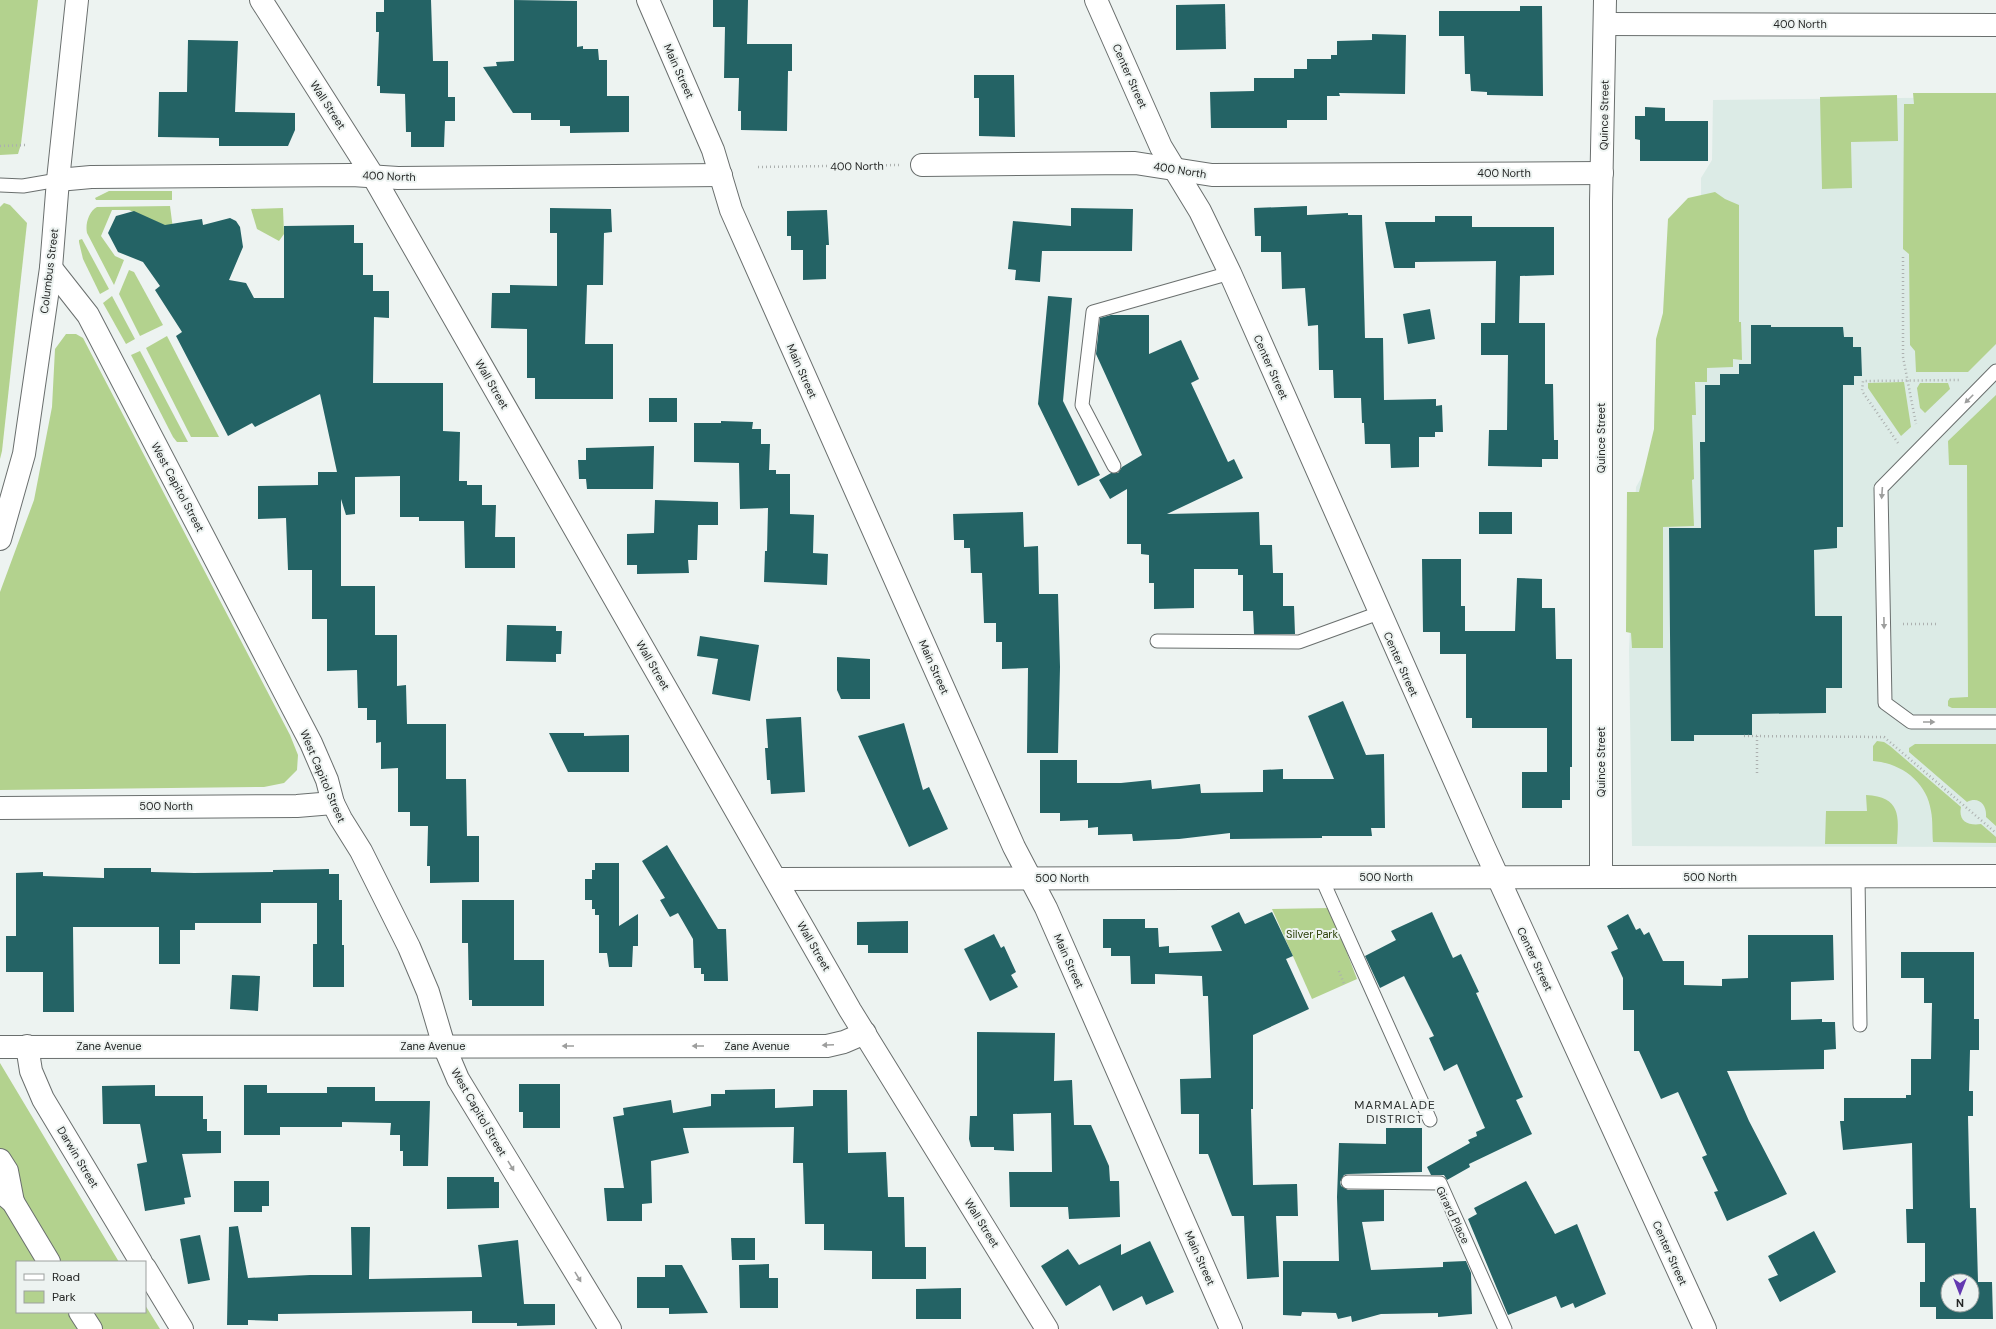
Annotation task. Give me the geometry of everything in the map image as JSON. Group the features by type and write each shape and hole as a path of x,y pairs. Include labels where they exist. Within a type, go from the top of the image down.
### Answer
{"street":[{"name":"Columbus Street","path":"0,538 24,454 50,268 77,0"},
{"name":"Wall Street","path":"261,0 373,176 864,1033 1047,1329"},
{"name":"Main Street","path":"648,0 702,123 721,175 731,210 1010,839 1046,908 1231,1329"},
{"name":"Center Street","path":"1096,0 1161,147 1200,211 1230,273 1497,877 1705,1329"},
{"name":"Quince Street","path":"1601,877 1602,173 1605,0"},
{"name":"400 North","path":"1605,24 1996,25"},
{"name":"400 North","path":"922,165 1135,163 1212,175 1602,173"},
{"name":"400 North","path":"58,180 91,177 373,176 414,178 721,175"},
{"name":"West Capitol Street","path":"50,268 88,315 311,743 327,780 333,803 361,851 410,947 428,992 444,1046 458,1079 610,1329"},
{"name":"500 North","path":"0,808 297,806 333,803"},
{"name":"500 North","path":"776,879 1996,876"},
{"name":"Zane Avenue","path":"0,1047 827,1046 844,1042 864,1033"},
{"name":"Darwin Street","path":"27,1046 31,1071 43,1100 140,1261"},
{"path":"0,1160 7,1171 6,1196 48,1261"},
{"path":"146,1270 182,1329"},
{"path":"81,1313 91,1329"}],"lane":[{"path":"0,185 23,186 58,180"},
{"path":"1114,466 1082,405 1092,312 1230,273"},
{"path":"1996,371 1881,488 1885,703 1911,722 1996,722"},
{"path":"1157,641 1299,642 1379,613"},
{"path":"1858,876 1860,1025"},
{"path":"1322,877 1430,1120"},
{"name":"Girard Place","path":"1348,1182 1440,1183 1505,1329"}],"path":[{"path":"0,146 27,145"},
{"name":"400 North","path":"758,167 922,165"},
{"path":"1903,256 1903,357 1916,427"},
{"path":"1899,444 1862,391 1863,381 1964,380"},
{"path":"1896,624 1936,624"},
{"path":"1744,736 1884,737 1996,833"},
{"path":"1757,736 1757,775"},
{"path":"1339,971 1344,984"}],"shaded area":[{"path":"1996,97 1996,847 1632,846 1629,650 1636,487 1702,372 1701,178 1712,160 1713,100"}],"green space":[{"path":"0,0 38,0 21,144 18,154 0,155"},
{"path":"1913,93 1996,93 1996,344 1968,372 1916,372 1915,351 1910,345 1909,254 1903,249 1904,104 1914,104"},
{"path":"1897,95 1898,141 1851,142 1852,188 1822,189 1820,97"},
{"path":"109,191 172,191 172,200 96,200 95,198"},
{"path":"1715,192 1725,199 1739,205 1739,322 1741,322 1742,360 1733,359 1733,367 1707,368 1707,382 1695,382 1696,415 1692,415 1694,526 1663,527 1663,648 1632,648 1631,633 1626,632 1627,492 1639,492 1654,429 1656,339 1663,313 1668,219 1688,198"},
{"path":"4,203 10,205 27,223 0,459 0,207"},
{"path":"170,206 173,229 129,210 112,210 101,236 115,256 124,260 114,285 87,233 87,222 92,211 97,207"},
{"path":"283,208 284,234 279,241 257,229 251,209"},
{"path":"82,239 109,289 100,294 83,259 79,242 79,240"},
{"path":"129,270 134,272 163,325 140,336 119,294"},
{"path":"112,296 135,339 126,344 103,303"},
{"path":"66,334 76,334 83,338 290,735 298,755 297,770 284,783 264,787 0,790 0,592 34,500 52,407 55,349"},
{"path":"167,336 219,437 191,437 146,348"},
{"path":"140,351 188,442 177,442 173,437 131,355"},
{"path":"1904,382 1911,427 1901,436 1868,388 1868,383"},
{"path":"1920,383 1948,383 1950,389 1925,413 1920,408 1917,388"},
{"path":"1996,395 1996,708 1952,708 1948,706 1948,701 1950,698 1968,697 1967,465 1949,465 1948,441"},
{"path":"1877,741 1884,742 1890,746 1961,807 1961,816 1965,822 1981,824 1996,837 1996,843 1933,842 1931,811 1929,801 1924,791 1911,776 1903,770 1873,761 1873,746"},
{"path":"1915,744 1996,744 1996,826 1986,817 1984,805 1975,800 1967,802 1909,752 1909,748"},
{"path":"1866,795 1886,800 1892,804 1897,817 1898,825 1897,844 1825,844 1826,811 1867,811"},
{"name":"Silver Park","path":"1330,908 1357,979 1312,999 1272,909"},
{"path":"0,1063 118,1261 16,1261 16,1313 146,1313 146,1307 160,1329 0,1329"}],"building":[{"path":"384,0 431,0 433,61 448,61 448,97 455,97 455,121 445,121 444,147 411,147 411,132 406,132 405,94 380,93 380,86 377,86 379,32 376,32 376,12 384,12"},
{"path":"514,0 577,1 577,47 583,46 583,49 598,49 599,60 607,60 607,96 629,96 629,132 570,133 570,126 560,126 560,120 531,120 531,113 513,113 483,67 497,66 496,62 514,61"},
{"path":"713,0 748,0 747,44 792,44 792,71 788,71 787,131 741,130 741,111 738,111 739,78 724,78 725,27 713,27"},
{"path":"1225,4 1226,49 1176,50 1176,5"},
{"path":"1520,6 1542,6 1543,96 1487,95 1487,92 1471,91 1470,74 1465,74 1464,36 1439,36 1439,11 1520,11"},
{"path":"1372,34 1406,35 1405,94 1339,93 1340,96 1327,96 1327,120 1287,120 1287,128 1211,128 1210,92 1254,91 1254,78 1294,78 1294,69 1307,69 1307,59 1331,59 1331,55 1337,55 1337,41 1372,40"},
{"path":"188,40 238,41 235,112 295,113 295,130 288,146 219,146 219,138 158,137 159,92 187,92"},
{"path":"974,75 1014,75 1015,137 979,136 979,98 974,98"},
{"path":"1645,107 1665,108 1665,121 1708,121 1708,161 1640,161 1640,140 1635,139 1635,116 1645,116"},
{"path":"1307,206 1307,215 1348,213 1348,215 1362,215 1365,338 1383,338 1384,400 1436,399 1436,406 1442,405 1443,432 1435,432 1435,437 1419,437 1419,467 1391,468 1390,444 1365,444 1361,398 1334,398 1333,370 1319,370 1318,325 1308,326 1305,288 1282,289 1281,252 1261,252 1261,236 1255,236 1254,208"},
{"path":"550,208 611,209 612,232 604,233 603,285 587,285 585,344 613,344 613,399 535,399 535,378 527,378 527,329 491,328 492,293 510,293 510,285 557,286 557,233 550,233"},
{"path":"1071,208 1133,209 1132,251 1042,251 1040,282 1015,280 1016,270 1008,269 1013,221 1071,226"},
{"path":"827,210 829,245 826,245 826,279 803,280 803,250 791,250 791,236 787,236 787,211"},
{"path":"134,211 165,225 202,219 203,225 230,218 236,221 240,227 243,247 229,280 246,283 254,298 284,298 284,226 354,225 354,243 363,243 363,275 373,275 373,291 389,291 389,318 374,317 373,383 443,383 443,431 460,432 459,481 467,481 467,485 482,485 482,505 496,505 495,537 515,537 515,568 465,568 464,521 419,521 419,517 400,517 400,476 355,477 355,514 346,515 341,499 341,586 375,586 375,635 397,635 397,686 406,685 407,724 446,724 446,779 466,779 467,836 479,836 479,882 430,883 430,866 427,866 428,826 410,826 410,812 398,812 398,768 381,769 381,742 376,743 376,720 367,720 367,708 358,708 357,670 327,671 327,619 312,619 312,570 288,570 286,518 258,519 258,486 318,485 318,472 337,472 320,394 255,427 252,423 228,436 176,336 182,332 155,290 160,286 143,262 118,252 108,233 116,216"},
{"path":"1435,216 1472,216 1472,227 1554,227 1554,275 1520,276 1519,323 1545,323 1545,384 1553,384 1554,440 1558,440 1558,459 1542,459 1542,467 1488,466 1489,430 1507,430 1508,355 1481,355 1481,323 1495,323 1496,261 1415,262 1415,268 1394,268 1385,222 1435,222"},
{"path":"1048,296 1072,298 1063,401 1100,475 1078,486 1038,404"},
{"path":"1430,309 1435,339 1408,344 1403,314"},
{"path":"1111,315 1149,315 1149,354 1181,340 1199,379 1191,383 1228,462 1234,459 1243,478 1167,514 1259,512 1260,545 1272,545 1273,573 1283,573 1283,606 1294,606 1295,634 1254,634 1253,611 1243,611 1243,575 1238,575 1238,569 1194,569 1194,608 1154,609 1154,583 1149,583 1149,555 1141,554 1141,544 1127,544 1127,489 1110,499 1099,480 1111,473 1118,473 1122,467 1142,455 1096,354 1100,318"},
{"path":"1751,325 1771,325 1771,327 1843,327 1844,337 1853,337 1853,347 1861,347 1862,376 1854,376 1854,385 1843,385 1843,527 1837,527 1837,548 1814,550 1815,616 1842,616 1842,688 1826,688 1826,713 1752,714 1752,735 1694,735 1694,741 1671,741 1669,528 1701,528 1700,442 1705,442 1705,385 1720,385 1720,374 1739,374 1739,364 1751,364"},
{"path":"649,398 677,398 677,422 649,422"},
{"path":"721,421 753,422 752,429 761,429 761,444 770,444 769,470 776,470 776,474 790,474 790,514 814,515 813,553 828,554 827,585 764,582 765,551 767,551 768,508 740,509 739,463 694,462 694,423 721,423"},
{"path":"654,446 653,489 587,489 586,479 579,479 578,460 586,460 586,448"},
{"path":"655,500 718,502 718,525 698,525 697,560 688,560 689,573 637,574 637,565 627,565 627,534 654,533"},
{"path":"1023,512 1024,547 1038,546 1039,594 1058,594 1060,667 1058,753 1027,753 1028,668 1002,669 1002,642 996,642 996,623 984,623 982,573 971,573 970,548 964,548 964,540 954,540 953,514"},
{"path":"1479,512 1512,512 1512,534 1479,534"},
{"path":"1422,559 1461,559 1461,606 1465,606 1465,631 1515,631 1517,578 1542,579 1542,608 1555,608 1556,659 1572,659 1572,767 1570,767 1570,800 1562,800 1562,808 1522,808 1522,772 1547,772 1547,728 1472,728 1472,718 1466,718 1466,654 1440,654 1440,632 1423,632"},
{"path":"507,625 556,626 556,631 562,631 561,654 556,654 556,662 506,661"},
{"path":"700,636 759,645 750,701 712,694 718,659 697,656"},
{"path":"837,657 870,659 870,699 841,699 837,690"},
{"path":"1343,701 1366,755 1384,754 1385,828 1371,828 1372,836 1230,839 1230,833 1179,839 1133,841 1132,834 1098,835 1098,827 1088,828 1088,820 1060,821 1060,813 1040,813 1040,760 1077,760 1077,783 1121,783 1151,780 1152,789 1200,784 1201,793 1263,792 1263,770 1283,769 1283,779 1334,779 1308,716"},
{"path":"801,717 805,792 771,794 770,780 767,780 765,748 768,748 766,719"},
{"path":"904,723 923,790 929,787 948,829 909,847 858,736"},
{"path":"549,733 584,733 584,736 629,735 629,772 568,772"},
{"path":"667,845 718,929 726,929 728,981 704,981 704,974 701,974 701,968 694,968 693,939 678,913 670,917 660,900 665,898 642,861"},
{"path":"595,863 619,863 619,926 638,914 638,946 633,946 632,967 609,967 607,953 599,953 599,915 595,915 595,909 592,909 592,900 585,900 585,879 592,879 592,870 595,870"},
{"path":"104,868 151,868 151,872 194,873 273,872 273,870 329,869 329,874 339,874 339,900 342,900 342,945 344,945 344,987 313,987 313,944 317,944 317,903 261,903 261,923 195,923 195,930 180,930 180,964 159,964 159,927 73,927 74,1012 43,1012 43,972 6,972 6,936 16,936 16,873 43,872 43,876 104,878"},
{"path":"462,900 514,900 514,960 544,960 544,1006 472,1006 472,1000 469,1000 468,943 462,943"},
{"path":"1239,912 1245,924 1272,912 1293,956 1286,959 1309,1009 1253,1035 1253,1109 1251,1109 1253,1185 1297,1184 1298,1216 1276,1216 1279,1277 1247,1279 1244,1216 1232,1216 1208,1154 1199,1154 1199,1114 1181,1114 1180,1079 1211,1078 1208,996 1203,996 1202,976 1155,974 1155,984 1131,984 1130,956 1111,956 1111,948 1103,948 1103,919 1145,919 1145,928 1158,928 1159,947 1169,946 1169,953 1222,951 1211,926"},
{"path":"1432,912 1453,958 1461,954 1479,992 1476,993 1523,1097 1516,1100 1532,1134 1469,1164 1470,1167 1447,1180 1444,1175 1431,1175 1427,1167 1470,1143 1468,1140 1477,1136 1476,1132 1485,1128 1457,1064 1444,1071 1429,1038 1434,1036 1404,976 1380,988 1365,956 1396,940 1391,931"},
{"path":"1628,914 1636,930 1640,928 1644,935 1649,932 1663,961 1684,961 1684,985 1722,986 1722,979 1748,978 1748,935 1833,935 1834,980 1791,982 1791,1020 1822,1019 1822,1022 1835,1022 1836,1049 1824,1050 1824,1069 1727,1071 1749,1121 1787,1194 1727,1221 1714,1192 1718,1191 1702,1157 1707,1155 1678,1092 1661,1099 1639,1051 1634,1051 1634,1010 1623,1010 1623,978 1611,952 1618,949 1607,926"},
{"path":"908,921 908,953 868,953 868,945 857,945 857,922"},
{"path":"994,934 1001,948 1004,946 1016,972 1011,975 1018,987 990,1001 964,949"},
{"path":"1901,952 1974,952 1974,1019 1979,1019 1979,1050 1970,1050 1969,1091 1973,1091 1973,1116 1968,1116 1970,1208 1976,1208 1978,1273 1940,1273 1940,1313 1980,1313 1980,1282 1992,1282 1993,1319 1936,1319 1936,1307 1920,1307 1920,1282 1925,1282 1925,1243 1907,1243 1906,1209 1913,1209 1912,1143 1843,1150 1840,1121 1844,1121 1844,1098 1906,1098 1906,1095 1911,1095 1911,1059 1931,1059 1932,1003 1924,1003 1924,978 1901,978"},
{"path":"232,975 260,976 258,1011 230,1009"},
{"path":"977,1032 1055,1033 1054,1081 1072,1080 1074,1125 1091,1125 1109,1166 1110,1181 1119,1181 1120,1217 1069,1219 1068,1207 1010,1207 1009,1172 1052,1172 1051,1113 1013,1114 1014,1151 994,1150 994,1147 971,1147 969,1139 970,1116 977,1116"},
{"path":"519,1084 560,1084 560,1128 523,1128 523,1112 519,1112"},
{"path":"155,1085 155,1096 203,1096 203,1119 207,1119 207,1131 221,1131 221,1153 182,1154 191,1197 184,1198 185,1204 145,1211 137,1164 147,1162 140,1124 103,1124 102,1086"},
{"path":"244,1085 267,1085 267,1093 327,1093 327,1087 375,1087 375,1101 430,1101 428,1166 403,1166 403,1151 400,1151 400,1135 390,1135 391,1123 342,1122 342,1127 280,1127 280,1135 244,1135"},
{"path":"775,1089 775,1108 813,1106 813,1090 847,1090 848,1153 886,1152 888,1197 904,1197 905,1247 926,1247 926,1279 872,1279 872,1251 824,1250 824,1224 805,1224 803,1163 793,1163 794,1127 683,1128 689,1153 651,1161 652,1203 642,1204 642,1221 607,1221 604,1188 624,1188 613,1117 624,1115 623,1108 671,1100 673,1113 711,1106 711,1094 725,1094 725,1090"},
{"path":"1386,1128 1422,1128 1422,1172 1348,1174 1344,1175 1340,1182 1341,1186 1348,1190 1384,1190 1384,1221 1362,1222 1371,1270 1443,1267 1443,1262 1466,1261 1471,1273 1472,1314 1438,1317 1438,1313 1381,1314 1352,1322 1351,1316 1338,1319 1336,1313 1302,1312 1301,1316 1283,1315 1283,1261 1339,1261 1337,1197 1339,1143 1386,1144"},
{"path":"447,1177 494,1177 494,1182 499,1182 499,1208 447,1209"},
{"path":"234,1181 269,1181 269,1206 262,1206 262,1212 234,1212"},
{"path":"1526,1181 1555,1234 1577,1224 1606,1294 1575,1308 1573,1303 1561,1308 1556,1296 1508,1315 1468,1219 1477,1214 1474,1208"},
{"path":"238,1226 248,1278 310,1275 352,1275 351,1227 370,1227 369,1279 482,1277 478,1245 518,1240 524,1304 555,1304 555,1325 517,1326 517,1323 472,1323 472,1311 278,1314 278,1321 248,1320 248,1325 227,1325 229,1227"},
{"path":"1814,1231 1836,1272 1780,1302 1768,1279 1778,1275 1768,1256"},
{"path":"200,1235 210,1280 188,1284 180,1239"},
{"path":"731,1238 755,1238 755,1260 732,1260"},
{"path":"1150,1241 1174,1292 1146,1305 1142,1296 1113,1311 1100,1285 1066,1306 1041,1266 1068,1249 1079,1265 1121,1244 1121,1255"},
{"path":"769,1264 769,1278 778,1278 778,1308 740,1308 739,1265"},
{"path":"665,1265 682,1265 708,1313 669,1314 669,1308 637,1308 637,1277 665,1277"},
{"path":"961,1288 961,1319 916,1319 916,1289"}],"district":[{"name":"MARMALADE DISTRICT","path":"1395,1112"}]}
